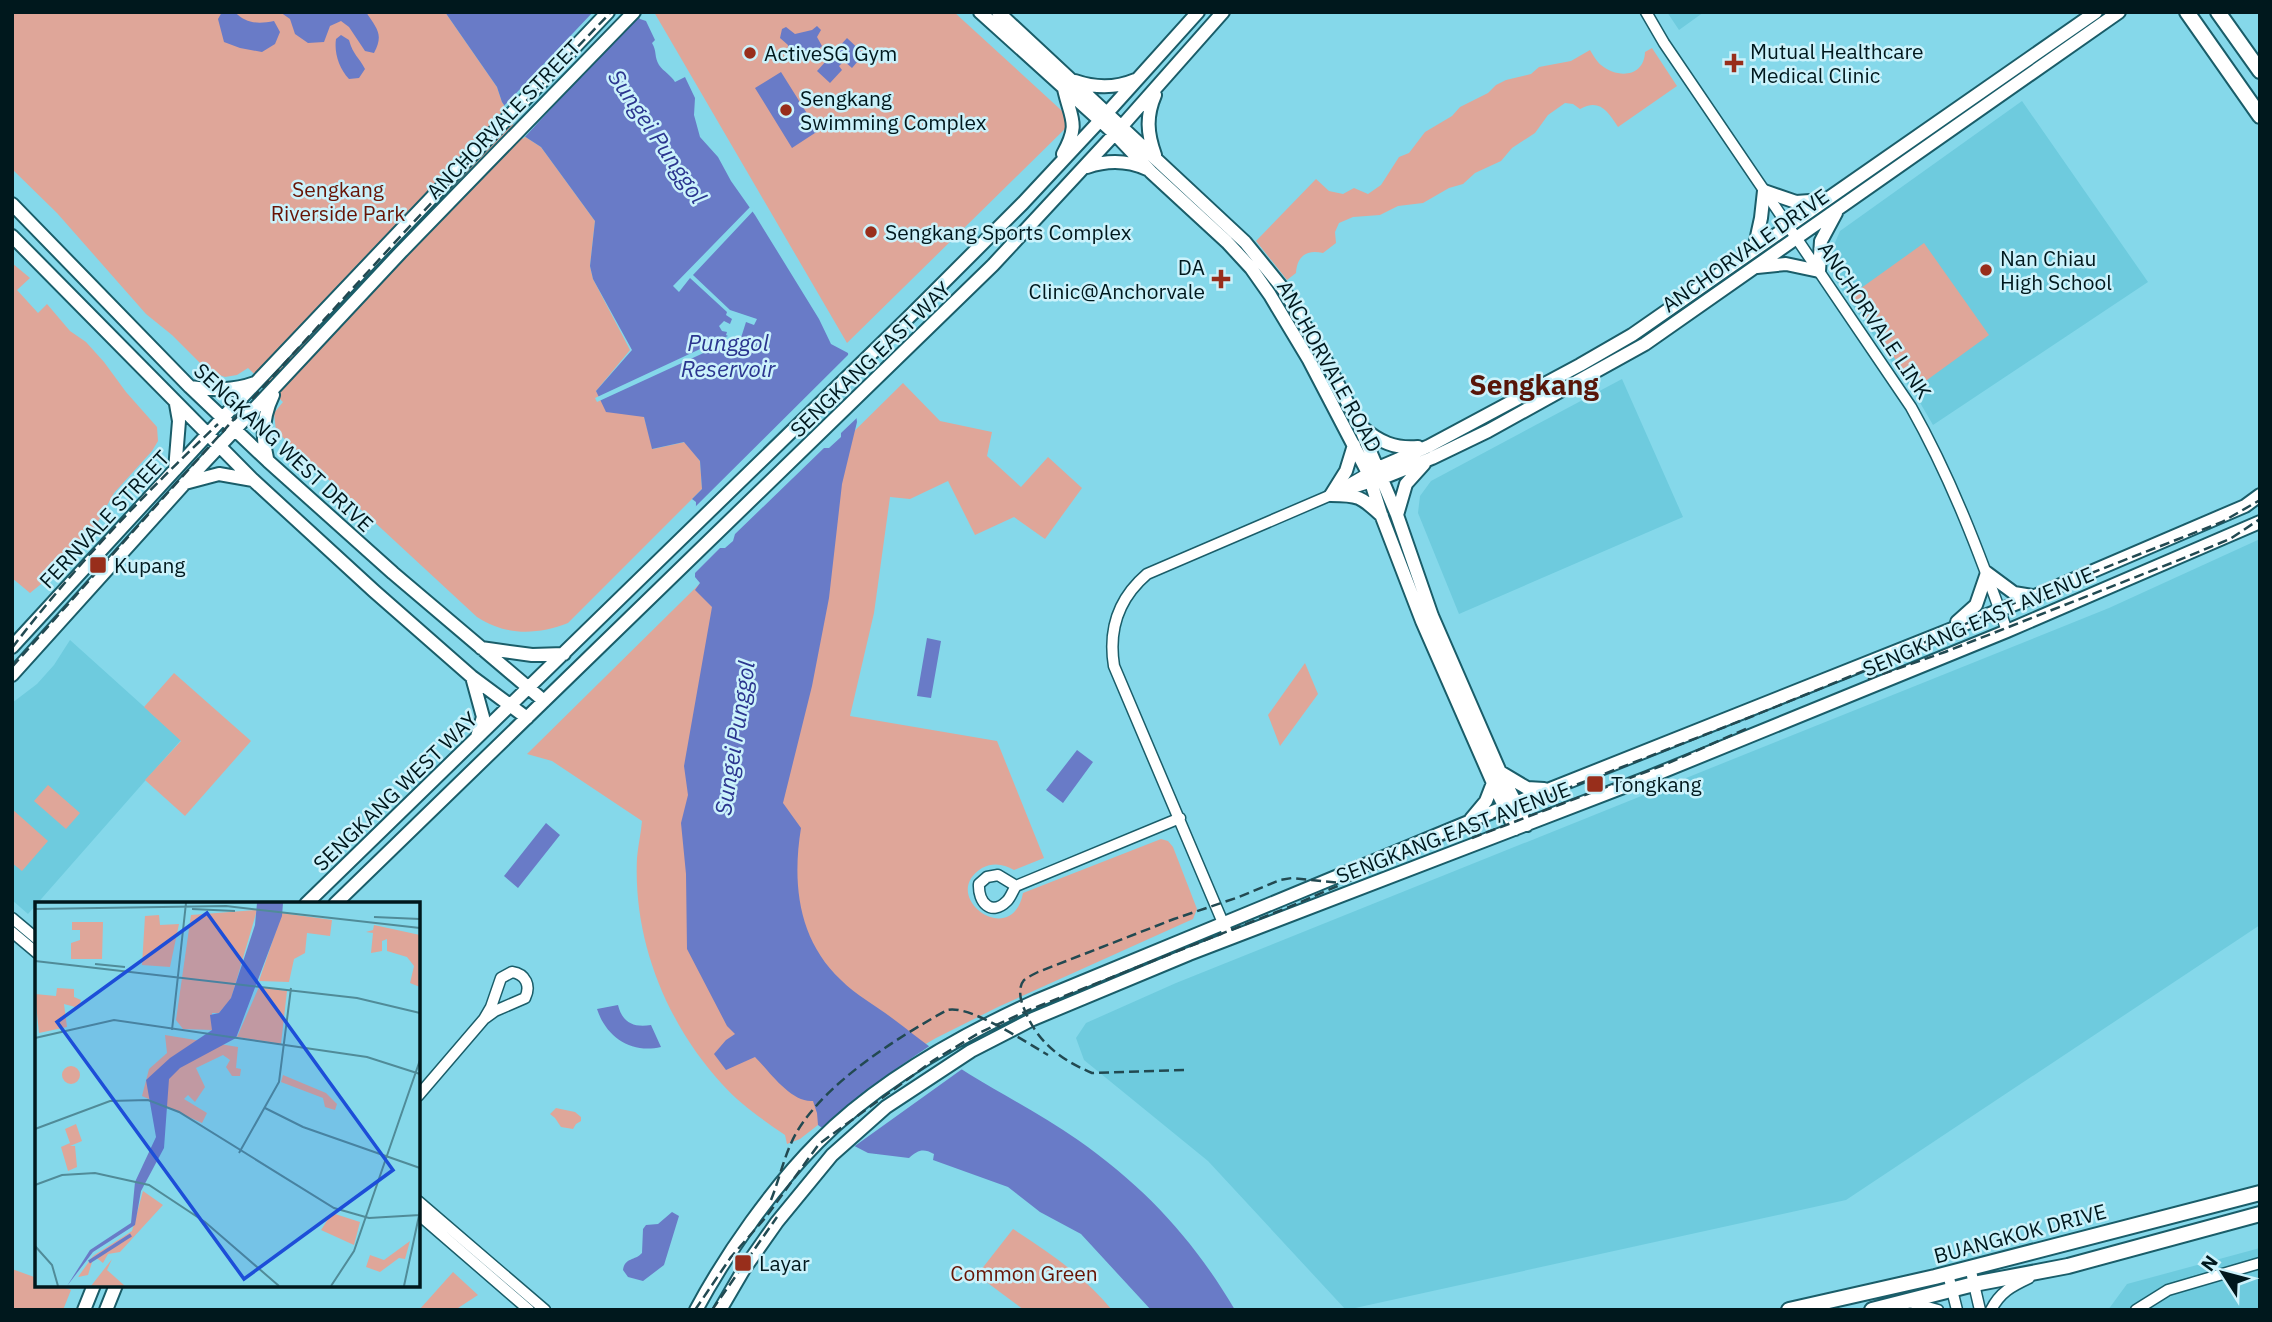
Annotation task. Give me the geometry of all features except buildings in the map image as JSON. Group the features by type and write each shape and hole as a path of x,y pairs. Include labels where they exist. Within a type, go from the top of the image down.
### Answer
{"main road":[{"name":"ANCHORVALE STREET","path":"223,418 608,12"},
{"name":"ANCHORVALE STREET","path":"256,407 401,251 634,12"},
{"name":"ANCHORVALE ROAD","path":"980,12 1068,84"},
{"name":"ANCHORVALE ROAD","path":"998,12 1103,117 1156,158 1261,259 1284,290 1359,425 1375,475 1382,517 1422,621 1521,827"},
{"name":"SENGKANG EAST WAY","path":"511,705 912,314 1057,166 1198,12"},
{"name":"SENGKANG EAST WAY","path":"527,718 993,265 1223,12"},
{"name":"ANCHORVALE DRIVE","path":"1375,475 1497,426 1645,344 1754,267 1793,232 2095,12"},
{"name":"ANCHORVALE DRIVE","path":"1834,203 2119,12"},
{"path":"2218,12 2260,71"},
{"path":"2185,14 2260,116"},
{"path":"1057,166 1070,142 1074,121 1068,84 1124,85 1138,79"},
{"path":"1156,158 1147,127 1150,105 1159,85"},
{"name":"ANCHORVALE ROAD","path":"1118,130 1151,172 1227,242 1251,268 1294,333 1354,445 1375,475 1397,515 1432,616 1496,778"},
{"path":"1083,168 1111,161 1135,164 1151,172"},
{"path":"1754,250 1762,218 1764,191 1796,202 1834,203 1821,241 1819,271 1786,264 1754,267"},
{"name":"SENGKANG WEST DRIVE","path":"12,204 190,387 268,461 544,701"},
{"name":"ANCHORVALE DRIVE","path":"1430,452 1632,335 1754,250 1793,232"},
{"name":"SENGKANG WEST DRIVE","path":"12,236 253,480 472,677 527,718"},
{"path":"268,461 262,441 264,424 267,407 281,379"},
{"path":"190,387 220,390 243,388 255,383"},
{"path":"244,395 256,407"},
{"path":"175,471 179,421 176,404"},
{"name":"FERNVALE STREET","path":"12,675 256,407"},
{"name":"FERNVALE STREET","path":"12,647 223,418"},
{"path":"1359,425 1387,445 1430,452 1406,484 1397,515"},
{"path":"1331,495 1346,471 1354,445"},
{"path":"184,483 219,474 253,480"},
{"path":"1331,495 1355,495 1382,517"},
{"name":"SENGKANG EAST AVENUE","path":"696,1310 742,1235 817,1142 874,1095 918,1063 958,1039 1017,1009 1469,821 2035,596 2245,506 2260,495"},
{"name":"SENGKANG EAST AVENUE","path":"720,1310 744,1269 777,1222 832,1155 886,1107 971,1051 1033,1019 1229,937 1521,827 2007,631 2260,522"},
{"path":"1945,631 1976,605 1987,573 2014,593 2035,596"},
{"path":"481,648 532,655 568,651"},
{"path":"472,677 483,716 477,737"},
{"name":"SENGKANG WEST WAY","path":"308,902 511,705"},
{"name":"SENGKANG WEST WAY","path":"337,902 527,718"},
{"path":"1469,821 1482,808 1496,778 1537,790 1552,788"},
{"name":"BUANGKOK DRIVE","path":"1789,1310 1948,1273 2260,1193"},
{"name":"BUANGKOK DRIVE","path":"1872,1310 1974,1284 2039,1273 2260,1214"},
{"path":"84,1310 93,1287"},
{"path":"106,1310 115,1287"}],"street":[{"name":"ANCHORVALE LINK","path":"1644,14 1911,407 1935,450 1987,573 2007,631"},
{"path":"1229,937 1114,666 1111,646 1120,605 1132,586 1147,573 1375,475"},
{"path":"1016,886 1180,818"},
{"path":"12,918 35,937"},
{"path":"12,932 35,951"},
{"path":"420,1094 484,1019 491,1007 500,978 512,972 521,975 527,983 525,998 495,1011 484,1019"},
{"path":"420,1203 545,1310"},
{"path":"420,1216 529,1310"},
{"path":"2136,1310 2168,1290 2260,1263"},
{"path":"1970,1267 1980,1310"},
{"path":"1948,1273 1957,1310"},
{"path":"1991,1310 1996,1299 2008,1287 2039,1273"},
{"path":"1908,1301 1938,1310"}],"shaded area":[{"path":"1667,12 1704,12 1679,30"},
{"name":"Nan Chiau High School","path":"2022,101 2148,282 1933,425 1835,280 1830,261 1834,245 1840,231"},
{"path":"1622,379 1683,517 1459,614 1418,513 1420,496 1431,481"},
{"path":"2260,539 2260,925 1846,1200 1346,1310 1208,1161 1084,1060 1076,1038 1086,1023 1176,983 2109,608"},
{"path":"70,640 181,740 39,902 35,902 28,914 12,900 12,703 37,684 54,665"},
{"path":"2260,1248 2260,1310 2108,1310 2127,1284"}],"green space":[{"name":"Sengkang Riverside Park","path":"12,12 445,12 497,87 502,102 524,136 541,147 595,221 590,266 593,279 630,350 596,391 644,417 653,449 685,442 700,461 702,489 568,623 545,630 522,632 499,628 477,617 276,431 274,413 283,402 248,368 237,375 225,377 208,371 172,335 146,314 57,213 12,169"},
{"name":"Sengkang Sports Complex","path":"654,12 954,12 1073,121 847,343"},
{"path":"1652,48 1677,86 1618,127 1603,108 1593,105 1580,109 1565,103 1548,115 1535,133 1512,148 1501,161 1475,173 1463,184 1449,188 1423,203 1398,206 1380,215 1353,217 1339,223 1335,232 1336,243 1323,253 1312,252 1304,255 1298,262 1296,273 1287,280 1256,241 1316,179 1329,191 1343,194 1354,188 1368,194 1381,185 1399,157 1409,153 1425,132 1452,116 1460,107 1506,80 1531,74 1539,67 1571,61 1590,50 1598,62 1608,69 1622,74 1629,73 1640,67 1645,52"},
{"path":"1924,243 1989,335 1916,388 1850,296"},
{"path":"12,263 30,278 17,290 38,313 47,304 70,331 86,342 157,427 158,441 114,493 95,527 56,572 30,593 12,578"},
{"path":"903,383 940,421 992,432 987,456 1021,487 1048,457 1082,488 1045,539 1014,517 975,535 948,481 910,499 890,497 874,613 850,716 997,741 1044,858 1014,870 998,864 982,868 970,879 968,892 972,904 982,913 993,918 1006,917 1016,910 1023,893 1161,839 1168,841 1173,847 1197,909 1193,919 1000,1006 936,1038 910,1053 800,1139 787,1144 785,1135 744,1105 702,1060 685,1035 657,980 641,920 637,889 637,858 642,821 552,761 527,754"},
{"path":"1305,663 1318,694 1280,746 1268,715"},
{"path":"174,673 251,741 185,816 145,780 181,741 144,707"},
{"path":"48,785 80,813 66,829 34,801"},
{"path":"12,809 48,841 22,871 12,863"},
{"path":"556,1108 575,1112 581,1117 581,1121 573,1129 561,1127 550,1114"},
{"name":"Common Green","path":"1013,1229 1066,1266 1112,1310 1024,1310 977,1275"},
{"path":"12,1269 35,1277 35,1287 63,1287 71,1290 63,1310 12,1310"},
{"path":"453,1272 478,1295 455,1310 419,1310"}],"water":[{"path":"222,12 235,12 253,22 274,21 280,32 275,44 262,52 224,42 218,19"},
{"path":"280,12 366,12 378,32 379,41 374,53 365,51 349,27 341,21 330,26 324,42 308,43 295,34 290,19"},
{"name":"Punggol Reservoir","path":"445,12 635,12 640,19 646,21 655,40 652,43 659,65 675,82 685,77 695,98 694,115 700,137 718,157 755,215 819,319 831,344 848,353 857,422 842,484 829,598 812,686 783,803 801,828 798,890 807,929 815,947 841,980 854,991 950,1062 1065,1131 1125,1177 1185,1238 1235,1310 1151,1310 1081,1234 1040,1212 1008,1187 933,1160 934,1154 927,1151 918,1152 909,1158 868,1153 818,1125 813,1101 789,1092 755,1057 726,1070 714,1054 735,1034 727,1026 687,949 686,874 681,823 688,795 684,766 712,607 695,590 700,583 695,577 696,502 692,499 702,489 700,461 684,442 652,449 644,417 606,412 596,391 632,350 593,279 590,266 595,221 541,147 524,136 502,102 497,87"},
{"path":"817,26 821,30 817,37 822,46 806,61 800,57 787,59 788,45 780,38 782,29 786,27 795,34"},
{"path":"341,35 349,40 365,69 359,78 349,79 340,65 336,39"},
{"name":"Sengkang Swimming Complex","path":"847,38 864,54 852,68 844,61 839,66 842,70 830,83 817,71"},
{"name":"Sengkang Swimming Complex","path":"781,72 818,131 792,148 755,88"},
{"path":"927,638 941,641 931,698 917,696"},
{"path":"1077,750 1093,762 1063,803 1046,790"},
{"path":"546,823 560,835 518,888 504,876"},
{"path":"618,1005 625,1020 639,1026 651,1025 661,1047 640,1048 613,1035 597,1009"},
{"path":"672,1212 679,1216 664,1265 643,1281 628,1277 623,1270 624,1266 642,1253 643,1229 646,1225 658,1224"}],"pier":[{"path":"593,12 639,13 523,139 502,108"},
{"path":"752,205 755,209 693,275 730,310 757,319 754,325 746,322 740,341 734,339 597,402 595,398 728,336 719,326 724,321 730,324 732,319 690,278 679,292 673,286"},
{"path":"851,352 860,415 841,433 841,437 829,448 824,448 735,534 733,541 725,548 720,548 692,576 693,509"},
{"path":"931,1045 965,1067 852,1148 820,1131 900,1066"}],"railway":[{"path":"12,667 383,255 611,12"},
{"path":"12,648 110,532 218,424"},
{"path":"695,1310 731,1257 766,1217 819,1144 934,1060 979,1033 1029,1010 1289,907 1532,802 1871,668 2012,604 2222,522 2260,500"},
{"path":"1868,679 1945,652 2174,562 2230,539 2260,519"},
{"path":"1472,838 1664,765 1748,728"},
{"path":"1184,1070 1092,1073 1080,1068 1059,1055 1035,1029 1022,1003 1022,983 1038,972 1280,880 1292,878 1341,883"},
{"path":"771,1200 793,1138 811,1112 865,1062 947,1010 957,1010 983,1018 1048,1055"},
{"path":"712,1310 777,1217"}],"place":[{"name":"ActiveSG Gym","path":"750,53"},
{"name":"Mutual Healthcare Medical Clinic","path":"1734,63"},
{"name":"Sengkang Swimming Complex","path":"786,110"},
{"name":"Sengkang Sports Complex","path":"871,232"},
{"name":"Nan Chiau High School","path":"1986,270"},
{"name":"DA Clinic@Anchorvale","path":"1221,279"},
{"name":"Kupang","path":"98,565"},
{"name":"Tongkang","path":"1595,784"},
{"name":"Layar","path":"743,1263"}],"district":[{"name":"Sengkang","path":"1534,384"}],"water label":[{"name":"Sungei Punggol","path":"658,136"},
{"name":"Sungei Punggol","path":"734,738"}]}
